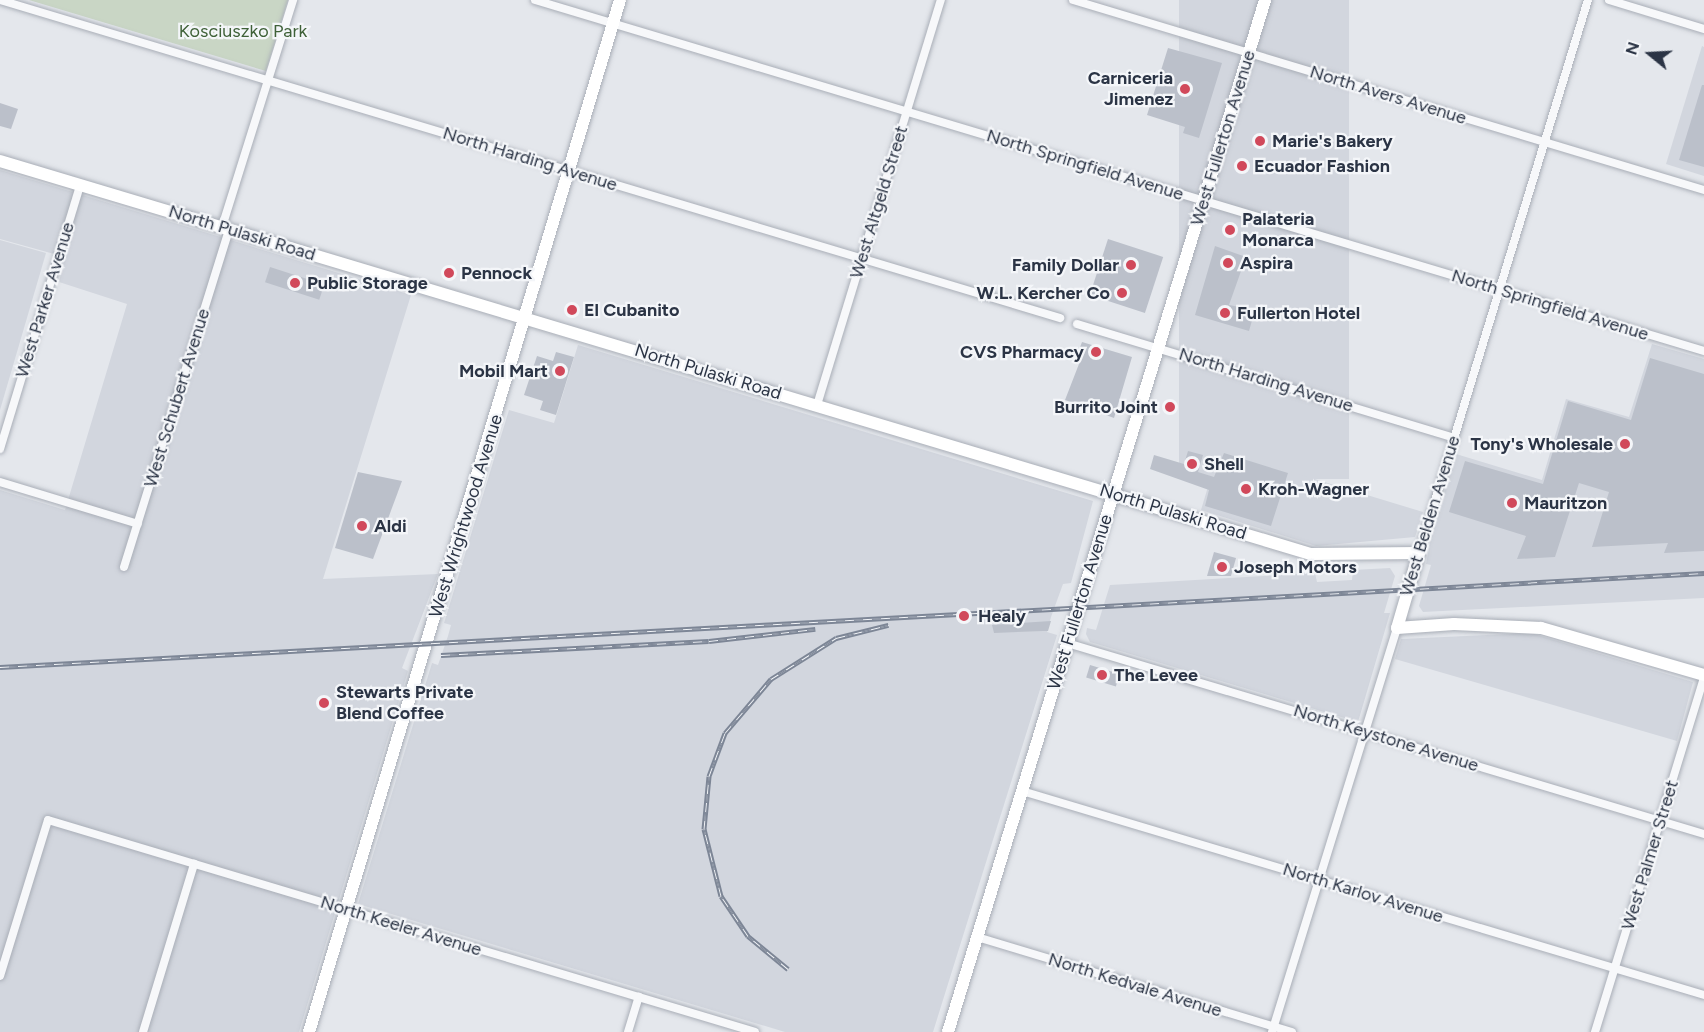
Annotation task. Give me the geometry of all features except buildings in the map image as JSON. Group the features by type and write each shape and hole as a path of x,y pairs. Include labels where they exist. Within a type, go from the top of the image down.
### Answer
{"main road":[{"name":"West Wrightwood Avenue","path":"309,1032 620,0"},
{"name":"West Fullerton Avenue","path":"948,1032 1265,0"},
{"name":"North Pulaski Road","path":"0,161 1311,554 1419,553"},
{"name":"West Belden Avenue","path":"1396,628 1419,553"},
{"path":"1396,628 1454,624 1541,628 1704,676"}],"street":[{"name":"North Harding Avenue","path":"0,0 1060,318"},
{"name":"West Schubert Avenue","path":"124,567 292,0"},
{"name":"North Springfield Avenue","path":"535,0 1704,351"},
{"name":"West Altgeld Street","path":"817,405 941,0"},
{"name":"North Avers Avenue","path":"1072,0 1704,190"},
{"name":"West Belden Avenue","path":"1419,553 1588,0"},
{"path":"1609,0 1704,29"},
{"name":"West Parker Avenue","path":"0,449 80,185"},
{"name":"North Harding Avenue","path":"1077,324 1454,438"},
{"path":"0,482 138,524"},
{"name":"West Belden Avenue","path":"1273,1029 1396,628"},
{"name":"North Keystone Avenue","path":"1067,643 1704,834"},
{"name":"West Palmer Street","path":"1595,1032 1704,676"},
{"name":"North Karlov Avenue","path":"1022,791 1704,995"},
{"name":"North Keeler Avenue","path":"0,976 48,820 755,1032"},
{"path":"143,1032 194,864"},
{"name":"North Kedvale Avenue","path":"977,937 1273,1029 1292,1032"},
{"path":"628,1032 639,997"}],"shaded area":[{"path":"1179,0 1349,0 1349,479 1179,479"},
{"path":"1702,46 1704,47 1704,176 1666,164"},
{"path":"0,170 411,295 323,579 438,574 402,668 408,671 299,1032 0,1032 0,490 65,510 127,304 59,282 65,257 0,239"},
{"path":"0,240 46,253 0,410"},
{"path":"1652,344 1704,359 1704,598 1423,612 1419,606 1431,565 1426,564 1431,538 1456,454 1542,480 1566,399 1629,417"},
{"path":"578,345 1093,501 1071,583 1063,584 1051,617 1047,632 1057,635 933,1032 785,1032 358,904 432,663 438,665 448,636 451,625 444,623 509,410 554,423"},
{"path":"1219,450 1423,512 1415,537 1316,546 1201,510"},
{"path":"1390,568 1395,576 1384,613 1390,613 1358,722 1090,642 1086,634 1087,628 1096,630 1110,585 1315,573 1317,582 1352,580 1353,570"},
{"path":"1531,633 1693,682 1677,741 1395,659 1401,639"}],"green space":[{"name":"Kosciuszko Park","path":"29,0 288,0 266,71"}],"railway":[{"path":"0,667 1704,573"},
{"path":"788,969 748,936 721,896 704,829 709,776 725,733 771,679 836,638 888,625"},
{"path":"441,655 709,641 815,629"}],"place":[{"name":"Carniceria Jimenez","path":"1185,89"},
{"name":"Marie's Bakery","path":"1260,141"},
{"name":"Ecuador Fashion","path":"1242,166"},
{"name":"Palateria Monarca","path":"1230,230"},
{"name":"Aspira","path":"1228,263"},
{"name":"Family Dollar","path":"1131,265"},
{"name":"Pennock","path":"449,273"},
{"name":"Public Storage","path":"295,283"},
{"name":"W.L. Kercher Co","path":"1122,293"},
{"name":"El Cubanito","path":"572,310"},
{"name":"Fullerton Hotel","path":"1225,313"},
{"name":"CVS Pharmacy","path":"1096,352"},
{"name":"Mobil Mart","path":"560,371"},
{"name":"Burrito Joint","path":"1170,407"},
{"name":"Tony's Wholesale","path":"1625,444"},
{"name":"Shell","path":"1192,464"},
{"name":"Kroh-Wagner","path":"1246,489"},
{"name":"Mauritzon","path":"1512,503"},
{"name":"Aldi","path":"362,526"},
{"name":"Joseph Motors","path":"1222,567"},
{"name":"Healy","path":"964,616"},
{"name":"The Levee","path":"1102,675"},
{"name":"Stewarts Private Blend Coffee","path":"324,703"}]}
